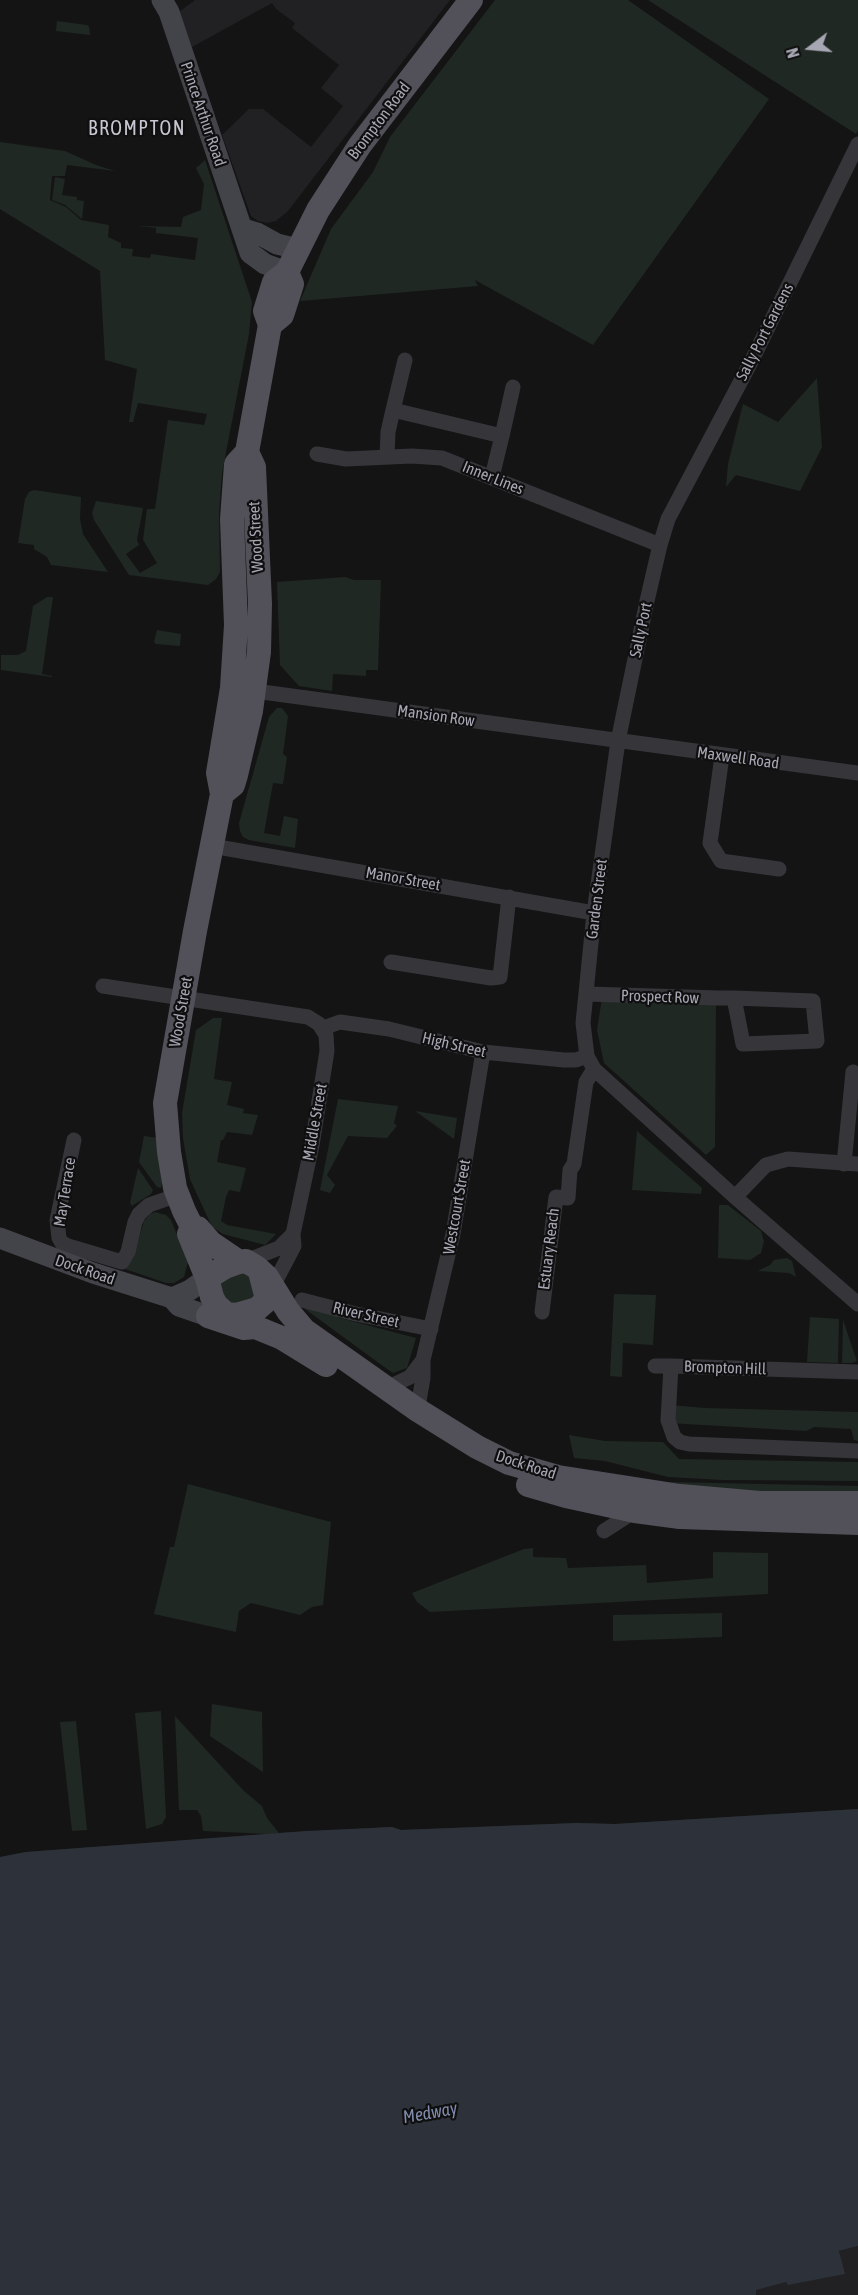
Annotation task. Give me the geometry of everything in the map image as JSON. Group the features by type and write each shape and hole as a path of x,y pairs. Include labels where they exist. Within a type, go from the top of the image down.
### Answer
{"main road":[{"name":"Prince Arthur Road","path":"162,0 169,12 244,229 250,253 265,264 287,272"},
{"name":"Brompton Road","path":"298,249 341,172 471,0"},
{"path":"244,229 257,232 277,244 298,249"},
{"name":"Wood Street","path":"207,1278 189,1234 192,1227 178,1196 169,1152 165,1103 222,794 233,785 243,689 259,652 248,605 254,466 247,452 270,325 265,311 274,282 287,272 298,249"},
{"name":"Wood Street","path":"192,1227 198,1228 211,1243 254,1270"},
{"name":"Dock Road","path":"0,1238 93,1273 172,1298 178,1306 231,1318 282,1338 455,1450 494,1472 543,1489 626,1499 858,1503"},
{"path":"172,1298 190,1290 207,1278 225,1267 254,1270 266,1294 265,1302 257,1309 231,1318 216,1305 207,1278"},
{"name":"Dock Road","path":"254,1270 304,1330 416,1408 477,1447 509,1463 680,1517 858,1523"}],"street":[{"name":"Sally Port Gardens","path":"669,519 752,360 858,144"},
{"path":"387,458 388,432 405,360"},
{"path":"492,477 513,387"},
{"path":"393,410 502,436"},
{"name":"Inner Lines","path":"317,454 346,459 442,458 660,545"},
{"name":"Sally Port","path":"618,741 646,601 669,519"},
{"name":"Mansion Row","path":"243,689 618,741"},
{"name":"Maxwell Road","path":"618,741 858,773"},
{"name":"Garden Street","path":"591,1063 583,1023 594,913 618,741"},
{"path":"722,756 710,843 721,861 779,869"},
{"name":"Manor Street","path":"212,846 594,913"},
{"path":"391,962 491,978 500,977 509,897"},
{"path":"103,986 308,1017 322,1028"},
{"name":"Prospect Row","path":"587,994 813,1000 817,1041 743,1044 734,998"},
{"name":"High Street","path":"322,1028 338,1022 388,1029 483,1053 591,1063"},
{"name":"Middle Street","path":"254,1270 294,1246 293,1234 310,1156 327,1051 328,1040 322,1028"},
{"name":"Westcourt Street","path":"416,1408 423,1378 423,1360 453,1234 483,1053"},
{"path":"591,1063 735,1197 858,1304"},
{"name":"Estuary Reach","path":"542,1312 556,1197 568,1198 570,1170 574,1164 591,1063"},
{"path":"735,1197 766,1165 788,1159 851,1164 853,1072"},
{"name":"May Terrace","path":"74,1140 57,1220 58,1234 62,1243 122,1262 128,1252 135,1220 139,1214 149,1205 178,1196"},
{"path":"254,1270 293,1234"},
{"name":"River Street","path":"302,1300 356,1314 431,1329"},
{"path":"389,1390 393,1385 410,1377 423,1360"},
{"path":"655,1366 671,1366"},
{"name":"Brompton Hill","path":"858,1372 671,1366 668,1420 674,1437 680,1442 689,1444 858,1451"}],"shaded area":[{"path":"195,0 450,0 288,211 276,221 267,223 251,216 222,135 249,109 263,109 311,147 343,106 321,88 339,65 292,28 295,23 276,9 272,3 192,47 179,12"},
{"path":"495,0 628,0 769,99 593,345 475,280 478,286 300,301 331,229 373,172 390,137"},
{"path":"648,0 858,0 858,130 856,134"},
{"path":"57,21 87,25 90,35 56,31"},
{"path":"0,142 65,151 115,171 67,165 65,176 52,176 50,200 66,207 81,220 109,225 108,237 121,243 121,248 133,249 132,256 150,258 151,254 195,260 198,238 156,233 156,228 137,226 181,227 183,217 201,210 204,184 196,168 205,160 252,302 249,334 222,473 219,513 220,572 216,579 208,585 129,575 94,520 92,513 96,501 143,508 137,540 139,545 126,554 140,573 157,563 143,540 147,509 155,509 168,420 204,425 207,414 138,403 133,422 129,422 137,369 105,360 100,271 0,209"},
{"path":"55,177 65,179 62,195 77,197 77,200 84,201 82,219 65,205 52,200"},
{"path":"817,378 822,447 800,491 736,475 726,487 728,464 743,404 778,422"},
{"path":"34,490 81,497 80,519 83,534 108,572 51,565 47,557 34,549 34,545 18,543 25,499 29,492"},
{"path":"345,577 354,580 381,580 378,670 366,670 366,676 333,674 332,691 299,686 280,665 277,582"},
{"path":"47,597 53,597 42,674 52,677 1,670 1,655 18,655 26,651 33,606"},
{"path":"157,630 181,634 180,646 156,644 154,642"},
{"path":"277,708 282,708 288,716 283,754 287,757 283,784 273,783 264,833 280,836 284,816 298,819 295,848 249,840 243,837 240,831 239,823 269,717"},
{"path":"602,998 716,1001 715,1147 706,1155 604,1063 597,1030"},
{"path":"213,1018 222,1018 214,1079 232,1082 227,1105 244,1109 243,1113 258,1115 252,1135 227,1132 221,1140 217,1162 246,1168 240,1192 229,1190 221,1221 227,1225 276,1234 265,1245 223,1234 212,1227 190,1179 183,1138 182,1113 196,1030"},
{"path":"338,1099 398,1106 394,1123 397,1126 387,1138 348,1136 327,1175 335,1185 330,1193 320,1190"},
{"path":"415,1111 457,1118 454,1139"},
{"path":"637,1131 702,1188 701,1194 632,1190"},
{"path":"144,1136 158,1138 161,1188 157,1187 139,1162"},
{"path":"138,1168 153,1190 151,1194 132,1206 130,1203"},
{"path":"719,1205 728,1205 761,1231 764,1241 761,1253 750,1260 718,1258"},
{"path":"155,1212 166,1215 171,1220 188,1262 184,1277 174,1283 166,1283 125,1269 133,1258 144,1221"},
{"path":"787,1258 792,1261 796,1277 789,1273 758,1271 770,1265 774,1260"},
{"path":"234,1270 253,1276 255,1301 226,1305 220,1282"},
{"path":"614,1294 656,1295 653,1345 623,1343 622,1377 610,1376"},
{"path":"302,1300 340,1318 416,1338 407,1368 393,1373 305,1309"},
{"path":"810,1317 839,1319 838,1363 807,1362"},
{"path":"843,1320 857,1361 852,1363 842,1363"},
{"path":"669,1405 858,1412 858,1441 854,1440 851,1429 814,1427 806,1431 669,1423"},
{"path":"569,1435 605,1441 663,1442 679,1459 858,1462 858,1481 723,1480 668,1477 605,1461 574,1458"},
{"path":"668,1482 858,1486 858,1497 745,1495"},
{"path":"188,1484 331,1522 323,1605 312,1607 300,1615 251,1603 239,1611 236,1632 154,1614 170,1547 174,1547"},
{"path":"533,1548 533,1557 566,1558 568,1568 646,1565 647,1583 713,1578 713,1552 768,1553 768,1594 430,1612 417,1602 412,1593 524,1549"},
{"path":"722,1613 722,1637 613,1641 613,1615"},
{"path":"212,1704 262,1712 263,1772 210,1736"},
{"path":"161,1711 166,1817 162,1824 146,1829 135,1713"},
{"path":"175,1716 243,1790 262,1806 267,1818 279,1833 392,1827 401,1830 576,1823 615,1824 858,1809 858,1820 0,1857 26,1852 268,1834 203,1831 201,1816 197,1810 179,1810"},
{"path":"76,1721 87,1830 72,1831 60,1722"},
{"path":"858,2246 858,2295 726,2295 842,2266 839,2251"}],"water":[{"name":"Medway","path":"858,1809 858,2246 839,2251 845,2274 788,2285 786,2282 756,2290 756,2295 0,2295 0,1857 26,1852 306,1831 392,1827 401,1830 576,1823 615,1824"}],"district":[{"name":"BROMPTON","path":"137,129"}]}
